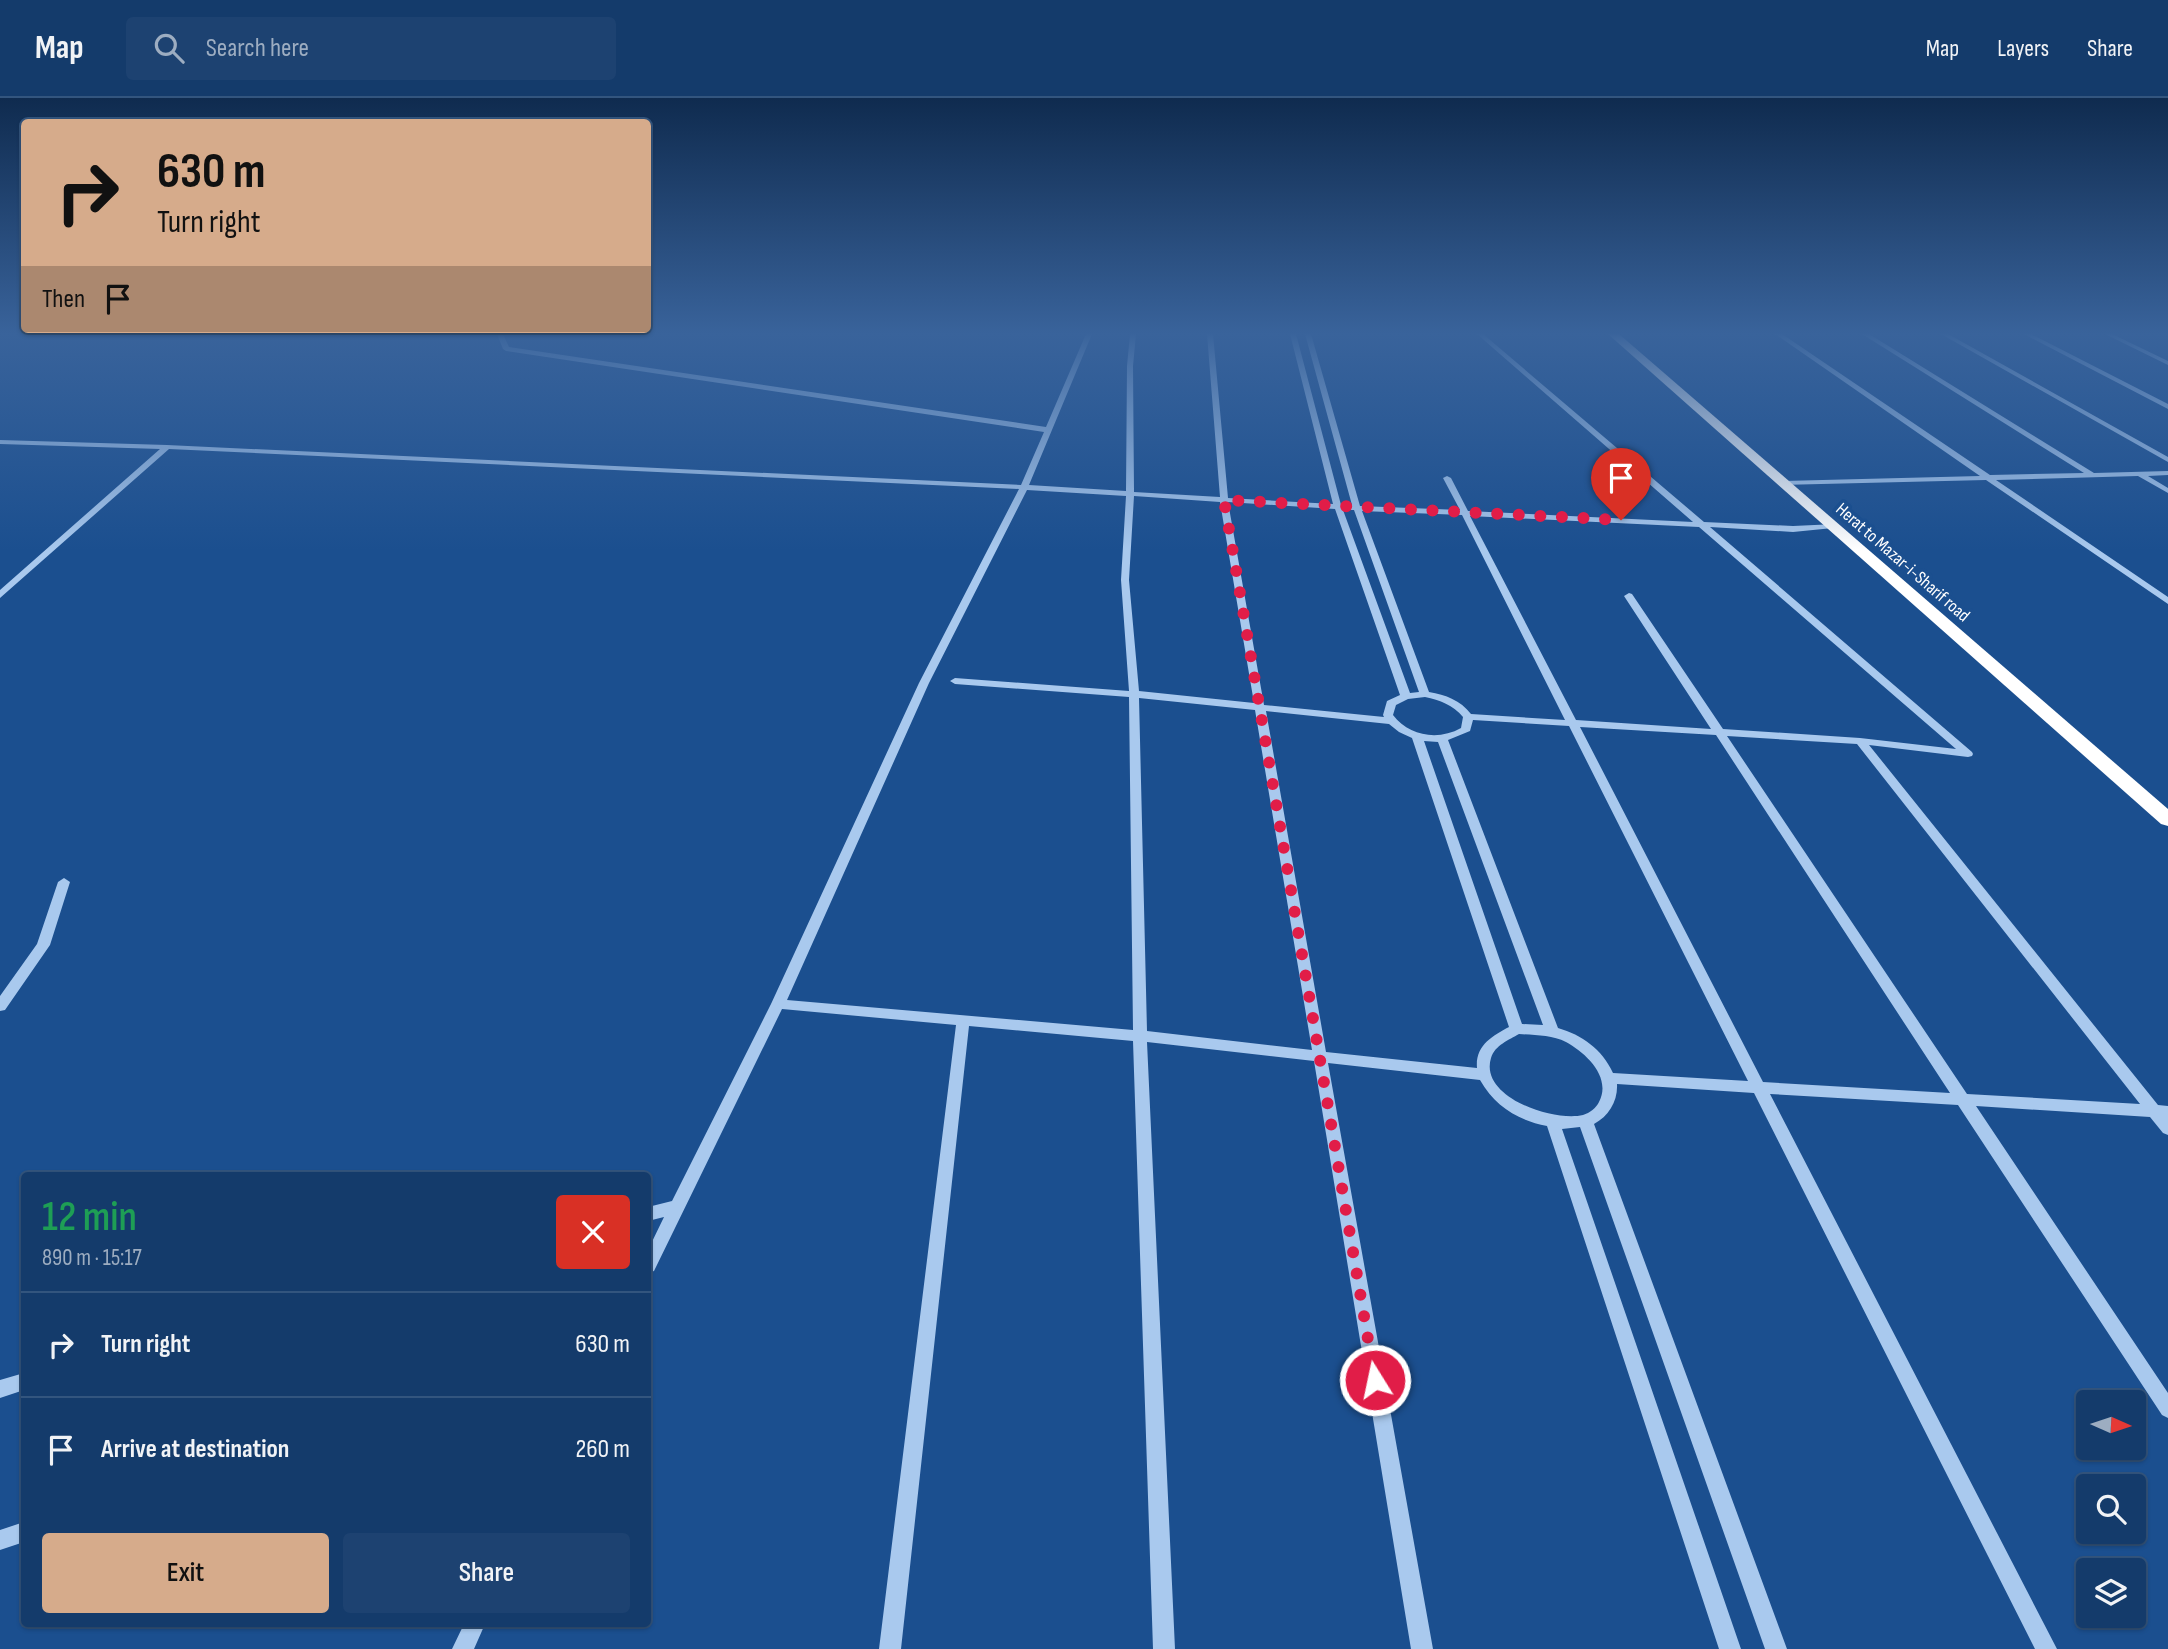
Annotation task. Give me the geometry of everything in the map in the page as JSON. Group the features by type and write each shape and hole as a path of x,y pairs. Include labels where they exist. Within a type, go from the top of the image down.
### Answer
{"highway":[{"name":"Herat to Mazar-i-Sharif road","path":"1696,406 2168,820"}],"street":[{"path":"890,406 1048,430"},
{"path":"651,1260 778,1004 923,683 1024,487 1058,406"},
{"path":"1130,406 1130,494 1125,580 1134,694 1140,1036 1164,1649"},
{"path":"1216,406 1224,500 1422,1649"},
{"path":"1312,406 1338,507 1405,696"},
{"path":"1328,406 1357,508 1425,694"},
{"path":"1391,721 1388,709 1391,703 1405,696 1425,694 1453,702 1468,717 1860,741 1968,754 1563,406"},
{"path":"1884,406 2168,601"},
{"path":"1982,406 2093,475"},
{"path":"2073,406 2168,460"},
{"path":"0,442 167,446 1024,487 1338,507 1793,529 1833,526"},
{"path":"0,595 167,446"},
{"path":"1783,483 2168,473"},
{"path":"2139,474 2168,491"},
{"path":"1447,478 1761,1087 2046,1649"},
{"path":"1629,596 2168,1409"},
{"path":"955,681 1134,694 1391,721 1417,736 1442,738 1452,737 1466,729 1468,717"},
{"path":"1417,736 1517,1029"},
{"path":"1442,738 1552,1031"},
{"path":"1860,741 2161,1112 2168,1129"},
{"path":"0,1006 43,945 64,882"},
{"path":"778,1004 1140,1036 1485,1075"},
{"path":"890,1649 963,1021"},
{"path":"1517,1029 1552,1031 1567,1036 1594,1055 1609,1079 1607,1104 1598,1114 1585,1121 1553,1124 1530,1118 1494,1092 1485,1075 1483,1059 1488,1045 1500,1035 1517,1029"},
{"path":"1609,1079 2161,1112"},
{"path":"1585,1121 1776,1649"},
{"path":"1553,1124 1730,1649"},
{"path":"651,1213 676,1207"},
{"path":"0,1389 21,1383"},
{"path":"0,1540 21,1533"},
{"path":"463,1649 474,1627"}],"route":[{"path":"1375,1380 1224,500 1621,520"}]}
